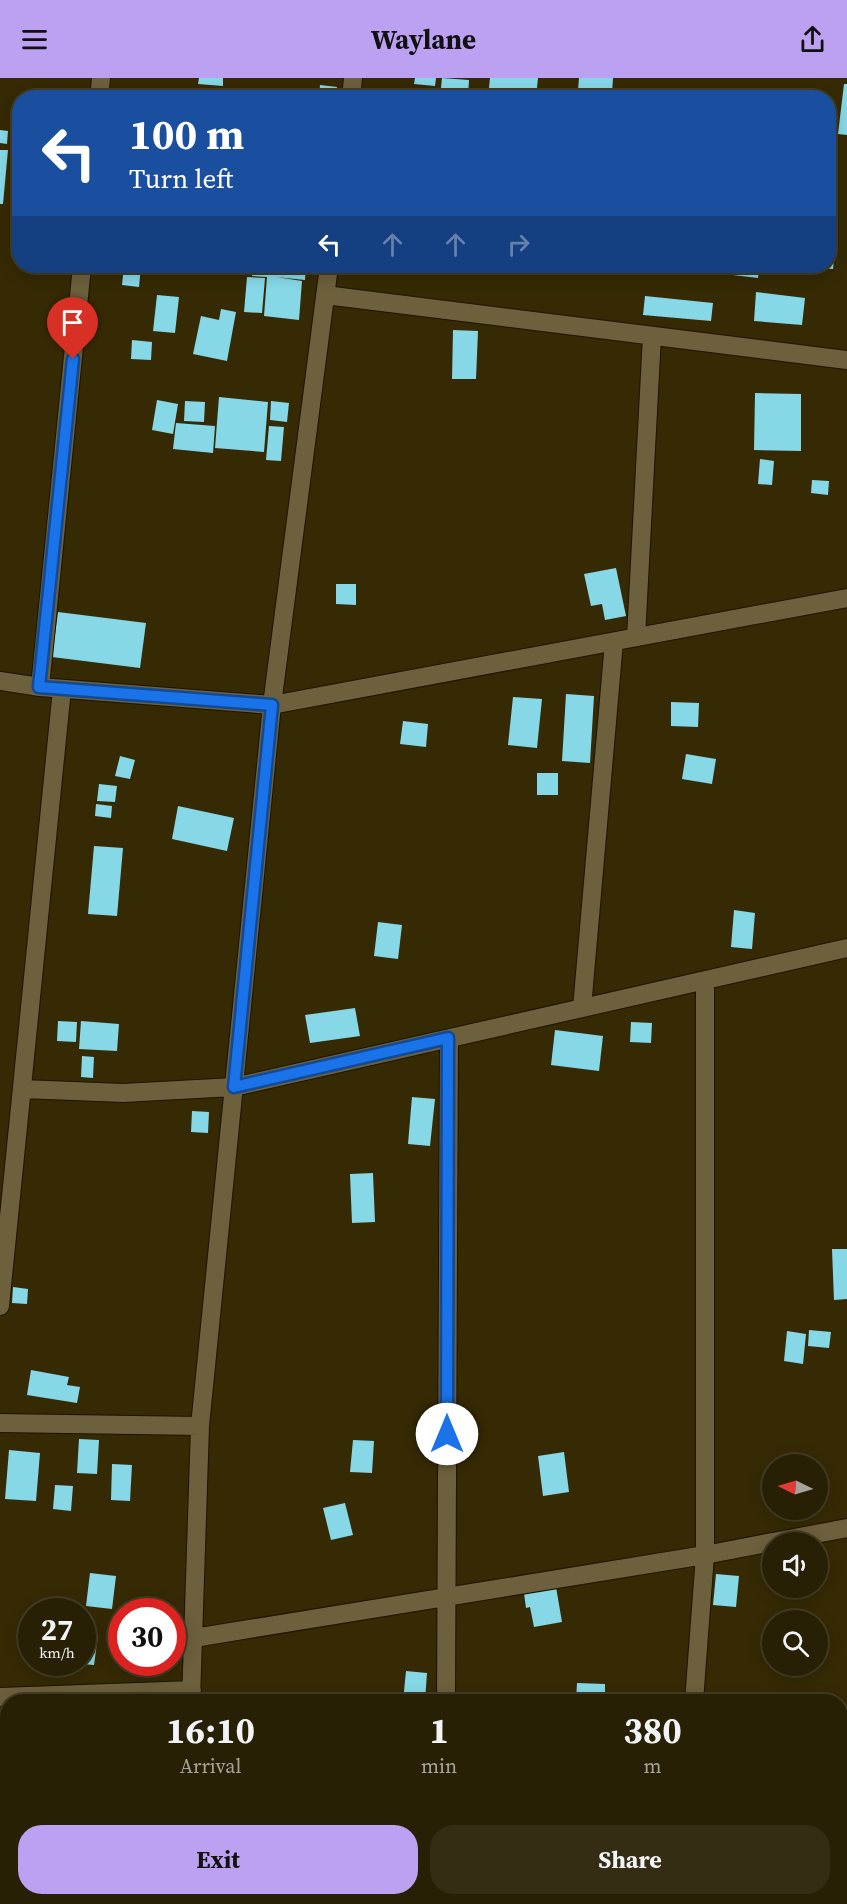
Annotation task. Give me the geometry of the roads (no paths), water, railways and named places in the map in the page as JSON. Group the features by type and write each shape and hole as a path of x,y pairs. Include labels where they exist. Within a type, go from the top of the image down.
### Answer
{"street":[{"path":"39,687 81,273"},
{"path":"192,1694 200,1426 272,705 328,273"},
{"path":"325,295 847,360"},
{"path":"636,637 652,336"},
{"path":"0,681 39,687 272,705 847,598"},
{"path":"582,1008 614,642"},
{"path":"0,1306 62,689"},
{"path":"22,1089 123,1094 234,1087 847,948"},
{"path":"695,1694 705,1555 705,980"},
{"path":"446,1694 448,1038"},
{"path":"0,1423 200,1426"},
{"path":"826,1532 847,1528"},
{"path":"194,1638 762,1544"}]}
